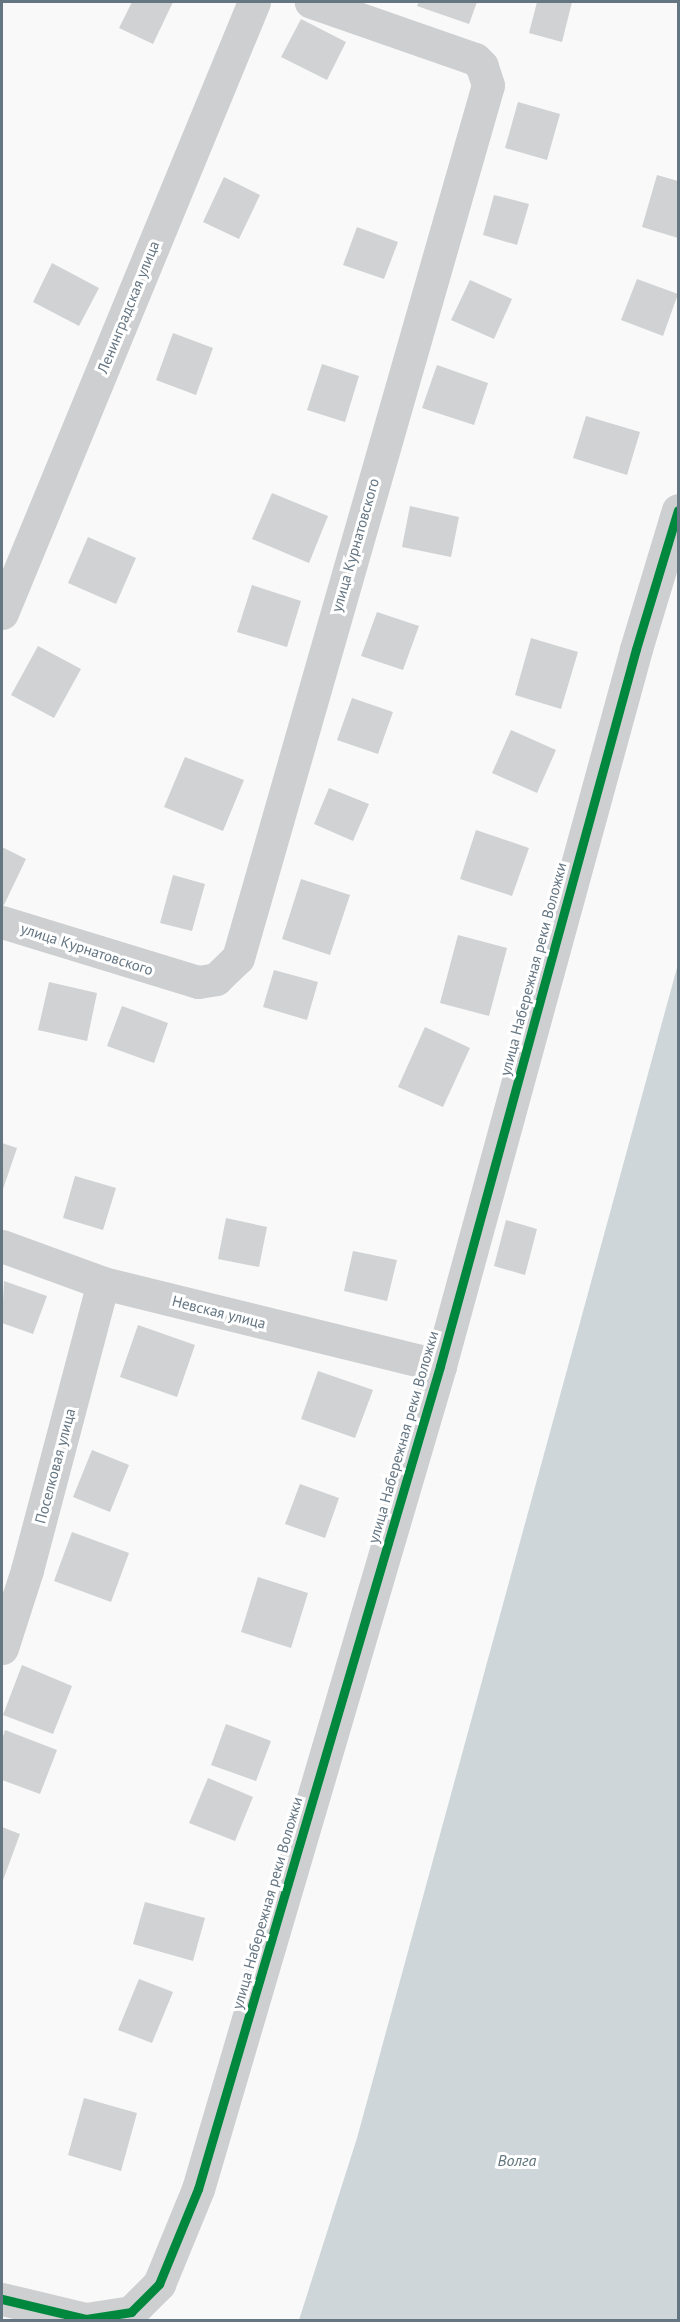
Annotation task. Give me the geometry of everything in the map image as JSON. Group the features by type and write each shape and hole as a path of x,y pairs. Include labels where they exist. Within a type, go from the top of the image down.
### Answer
{"street":[{"name":"Ленинградская улица","path":"2,613 254,2"},
{"name":"улица Курнатовского","path":"2,922 198,982 216,979 238,958 488,85 482,66 475,59 311,2"},
{"name":"улица Набережная реки Воложки","path":"2,2299 86,2319 131,2312 159,2284 198,2189 440,1366 636,649 678,510"},
{"name":"Невская улица","path":"2,1246 104,1283 440,1366"},
{"name":"Поселковая улица","path":"2,1648 14,1566 104,1283"}],"water":[{"name":"Волга","path":"678,964 678,2320 299,2320 357,2138"}],"building":[{"path":"132,2 173,2 153,44 119,28"},
{"path":"419,2 477,2 469,24 417,6"},
{"path":"537,2 572,2 562,42 529,33"},
{"path":"301,19 346,42 327,80 281,57"},
{"path":"518,102 560,114 547,160 505,148"},
{"path":"657,175 678,181 678,238 642,227"},
{"path":"224,177 260,195 239,239 203,222"},
{"path":"494,195 529,204 517,245 483,235"},
{"path":"357,227 398,242 384,279 343,265"},
{"path":"52,263 99,288 79,326 33,302"},
{"path":"637,279 678,294 663,336 621,320"},
{"path":"470,280 512,299 494,339 451,320"},
{"path":"173,333 213,348 196,395 156,380"},
{"path":"322,364 359,376 345,422 307,410"},
{"path":"437,365 488,383 474,425 422,408"},
{"path":"586,416 640,432 627,475 573,458"},
{"path":"272,493 328,516 309,563 252,539"},
{"path":"410,506 459,517 451,557 402,547"},
{"path":"88,537 136,558 116,604 68,583"},
{"path":"252,585 301,601 287,647 237,632"},
{"path":"377,612 419,626 403,670 361,656"},
{"path":"531,638 578,652 561,709 515,695"},
{"path":"38,646 81,669 54,718 11,695"},
{"path":"352,698 393,712 378,754 337,740"},
{"path":"511,730 556,750 537,793 492,773"},
{"path":"185,757 244,780 223,831 164,807"},
{"path":"329,788 369,804 353,841 314,824"},
{"path":"476,830 529,848 512,896 460,879"},
{"path":"2,847 26,859 3,907 2,906"},
{"path":"173,875 205,884 192,931 160,923"},
{"path":"301,879 350,895 330,955 282,939"},
{"path":"458,935 507,948 489,1016 440,1003"},
{"path":"274,970 318,982 307,1020 263,1007"},
{"path":"49,982 97,993 87,1041 38,1030"},
{"path":"122,1006 168,1023 154,1063 107,1046"},
{"path":"425,1027 470,1048 443,1107 398,1087"},
{"path":"2,1143 17,1148 2,1192"},
{"path":"75,1176 116,1188 103,1230 63,1218"},
{"path":"226,1218 267,1227 259,1267 218,1259"},
{"path":"506,1220 537,1229 525,1275 494,1266"},
{"path":"353,1251 397,1260 387,1301 344,1291"},
{"path":"4,1281 47,1296 33,1334 2,1323"},
{"path":"138,1325 195,1345 177,1397 120,1377"},
{"path":"318,1371 373,1390 355,1438 301,1419"},
{"path":"92,1450 129,1465 110,1512 73,1497"},
{"path":"300,1484 339,1498 325,1538 285,1524"},
{"path":"72,1532 129,1553 111,1602 54,1581"},
{"path":"258,1577 308,1593 291,1648 241,1632"},
{"path":"22,1665 72,1686 53,1734 3,1715"},
{"path":"226,1724 271,1741 256,1781 211,1765"},
{"path":"5,1730 57,1750 40,1794 2,1780 2,1740"},
{"path":"208,1778 253,1797 235,1841 189,1823"},
{"path":"2,1827 20,1834 2,1883"},
{"path":"145,1902 205,1918 193,1961 133,1944"},
{"path":"139,1979 173,1992 152,2043 118,2030"},
{"path":"84,2098 137,2113 121,2171 68,2155"}],"cycle path":[{"path":"2,2299 86,2319 131,2312 159,2284 198,2189 440,1366 636,649 678,510"}]}
